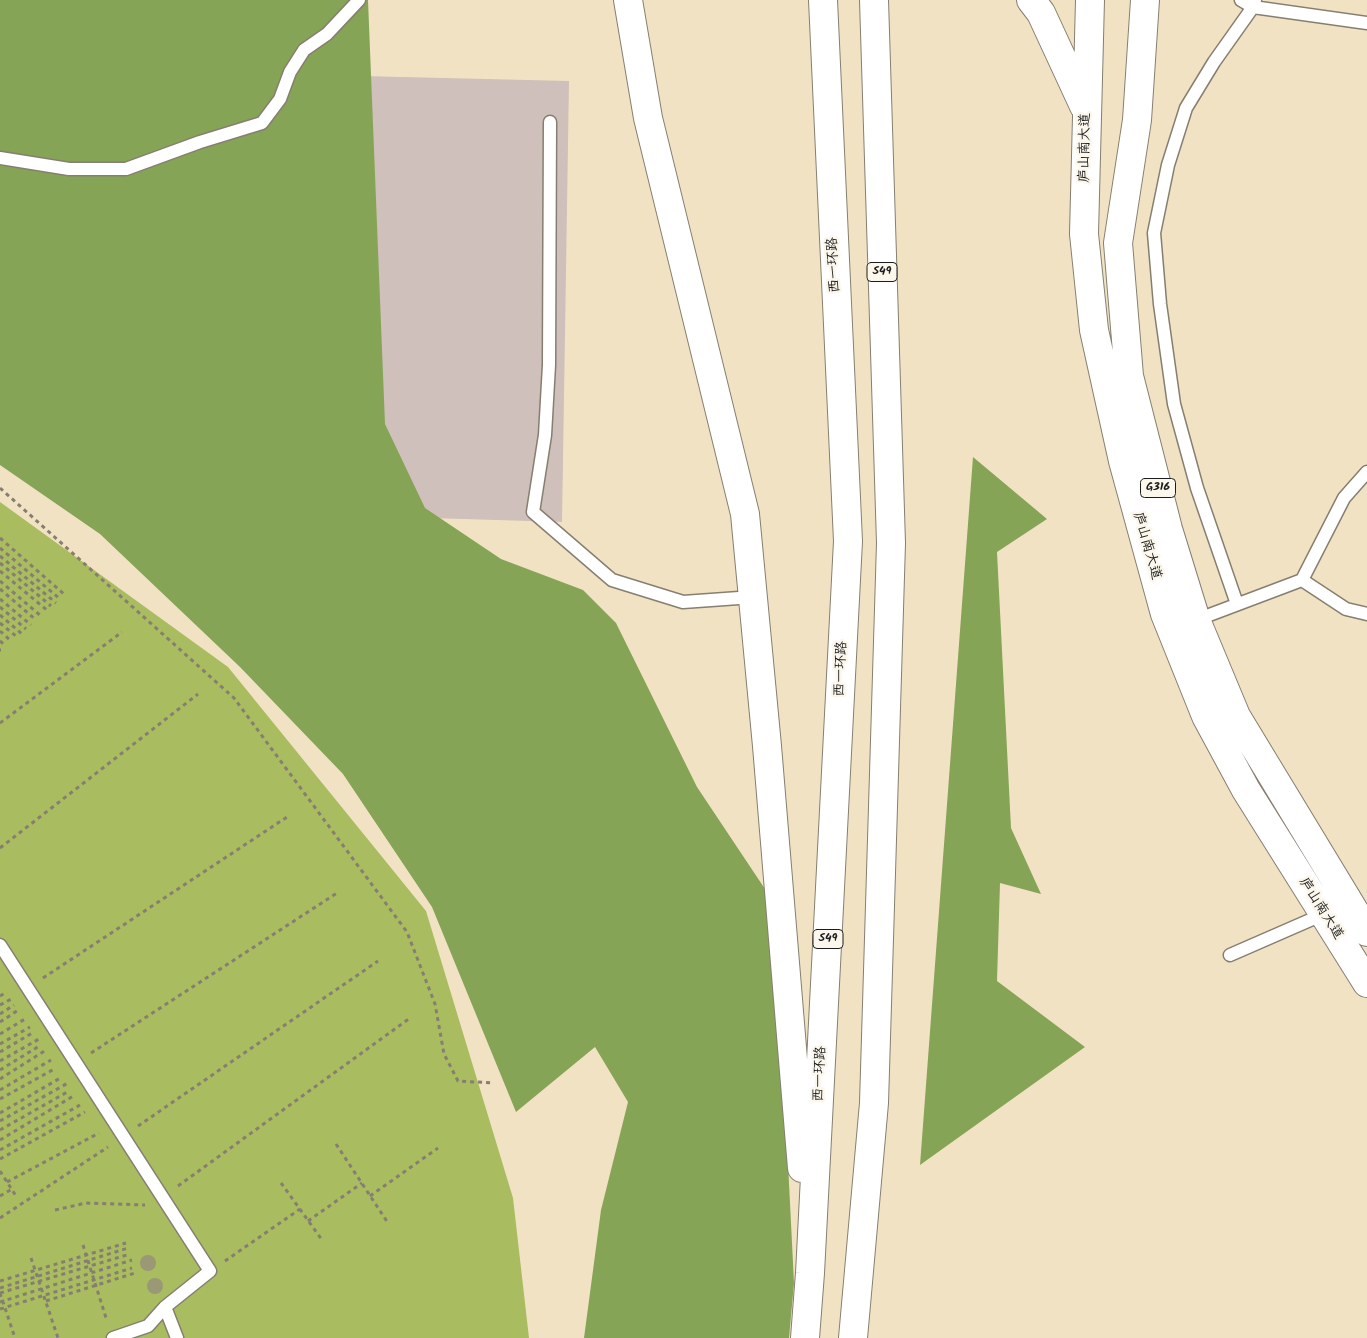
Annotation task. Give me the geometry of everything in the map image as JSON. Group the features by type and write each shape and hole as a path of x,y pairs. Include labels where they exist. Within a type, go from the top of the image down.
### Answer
{"highway":[{"path":"628,0 648,118 745,514 810,1273"},
{"name":"西一环路","path":"805,1338 848,541 824,0"},
{"name":"S49","path":"853,1338 874,1103 891,543 874,0"},
{"path":"1031,0 1041,13 1086,111"},
{"name":"庐山南大道","path":"1090,0 1084,234 1094,330 1122,461 1165,614 1206,716 1246,790 1367,983"},
{"name":"庐山南大道","path":"1145,0 1137,120 1118,243 1128,366 1168,529 1196,620 1236,716 1367,932"}],"lane":[{"path":"0,158 69,169 126,169 200,142 262,123 280,100 290,72 304,50 327,34 359,0"},
{"path":"1241,0 1254,4 1367,23"},
{"path":"1238,604 1197,488 1174,404 1160,304 1154,233 1168,165 1186,108 1214,62 1254,4"},
{"path":"550,122 549,364 545,435 533,512 612,580 683,602 753,597"},
{"path":"1196,620 1302,580 1344,498 1367,472"},
{"path":"1302,580 1346,609 1367,614"},
{"path":"1230,955 1324,914"},
{"path":"0,945 210,1271 165,1307 148,1326 112,1334"},
{"path":"165,1307 176,1338"}],"path":[{"path":"0,488 234,698 407,932 435,1004 444,1054 458,1081 494,1083"},
{"path":"0,538 65,595"},
{"path":"0,548 60,599"},
{"path":"0,556 56,603"},
{"path":"0,563 51,606"},
{"path":"0,571 48,611"},
{"path":"0,581 41,616"},
{"path":"0,589 36,620"},
{"path":"0,599 31,625"},
{"path":"0,607 26,629"},
{"path":"0,615 22,634"},
{"path":"0,623 17,637"},
{"path":"0,631 11,641"},
{"path":"0,723 122,632"},
{"path":"0,641 6,646"},
{"path":"0,848 198,694"},
{"path":"28,988 287,817"},
{"path":"76,1063 336,893"},
{"path":"0,1218 123,1137 378,961"},
{"path":"0,996 10,990"},
{"path":"0,1005 13,998"},
{"path":"0,1014 14,1006"},
{"path":"0,1022 23,1008"},
{"path":"0,1034 28,1017"},
{"path":"55,1210 86,1203 156,1206 162,1198 410,1018"},
{"path":"0,1044 38,1022"},
{"path":"0,1052 37,1030"},
{"path":"0,1061 41,1037"},
{"path":"0,1070 42,1045"},
{"path":"0,1079 51,1047"},
{"path":"0,1090 56,1057"},
{"path":"0,1099 57,1067"},
{"path":"0,1113 64,1076"},
{"path":"0,1121 69,1083"},
{"path":"0,1130 69,1091"},
{"path":"0,1140 78,1094"},
{"path":"0,1150 82,1103"},
{"path":"0,1159 92,1108"},
{"path":"7,1182 103,1131"},
{"path":"336,1144 388,1223"},
{"path":"370,1196 438,1148"},
{"path":"0,1171 16,1196"},
{"path":"281,1183 322,1240"},
{"path":"308,1221 362,1183"},
{"path":"0,1196 12,1190"},
{"path":"210,1271 300,1209"},
{"path":"0,1281 126,1243"},
{"path":"83,1245 112,1334"},
{"path":"0,1288 128,1248"},
{"path":"15,1338 5,1307 1,1302 0,1293 130,1254"},
{"path":"31,1258 58,1338"},
{"path":"1,1302 132,1260"},
{"path":"0,1309 132,1268"},
{"path":"46,1301 135,1273"}],"shaded area":[{"path":"361,76 569,81 562,522 364,516"}],"green space":[{"path":"0,0 368,0 385,424 425,508 501,559 583,590 616,623 697,787 775,904 794,1283 789,1338 584,1338 601,1210 628,1102 595,1047 516,1112 432,907 343,774 240,667 100,534 0,465"},
{"path":"973,457 1047,519 997,552 1011,828 1041,894 1000,883 997,981 1085,1047 920,1165"},
{"path":"0,502 228,667 426,911 513,1198 529,1338 0,1338"}]}
